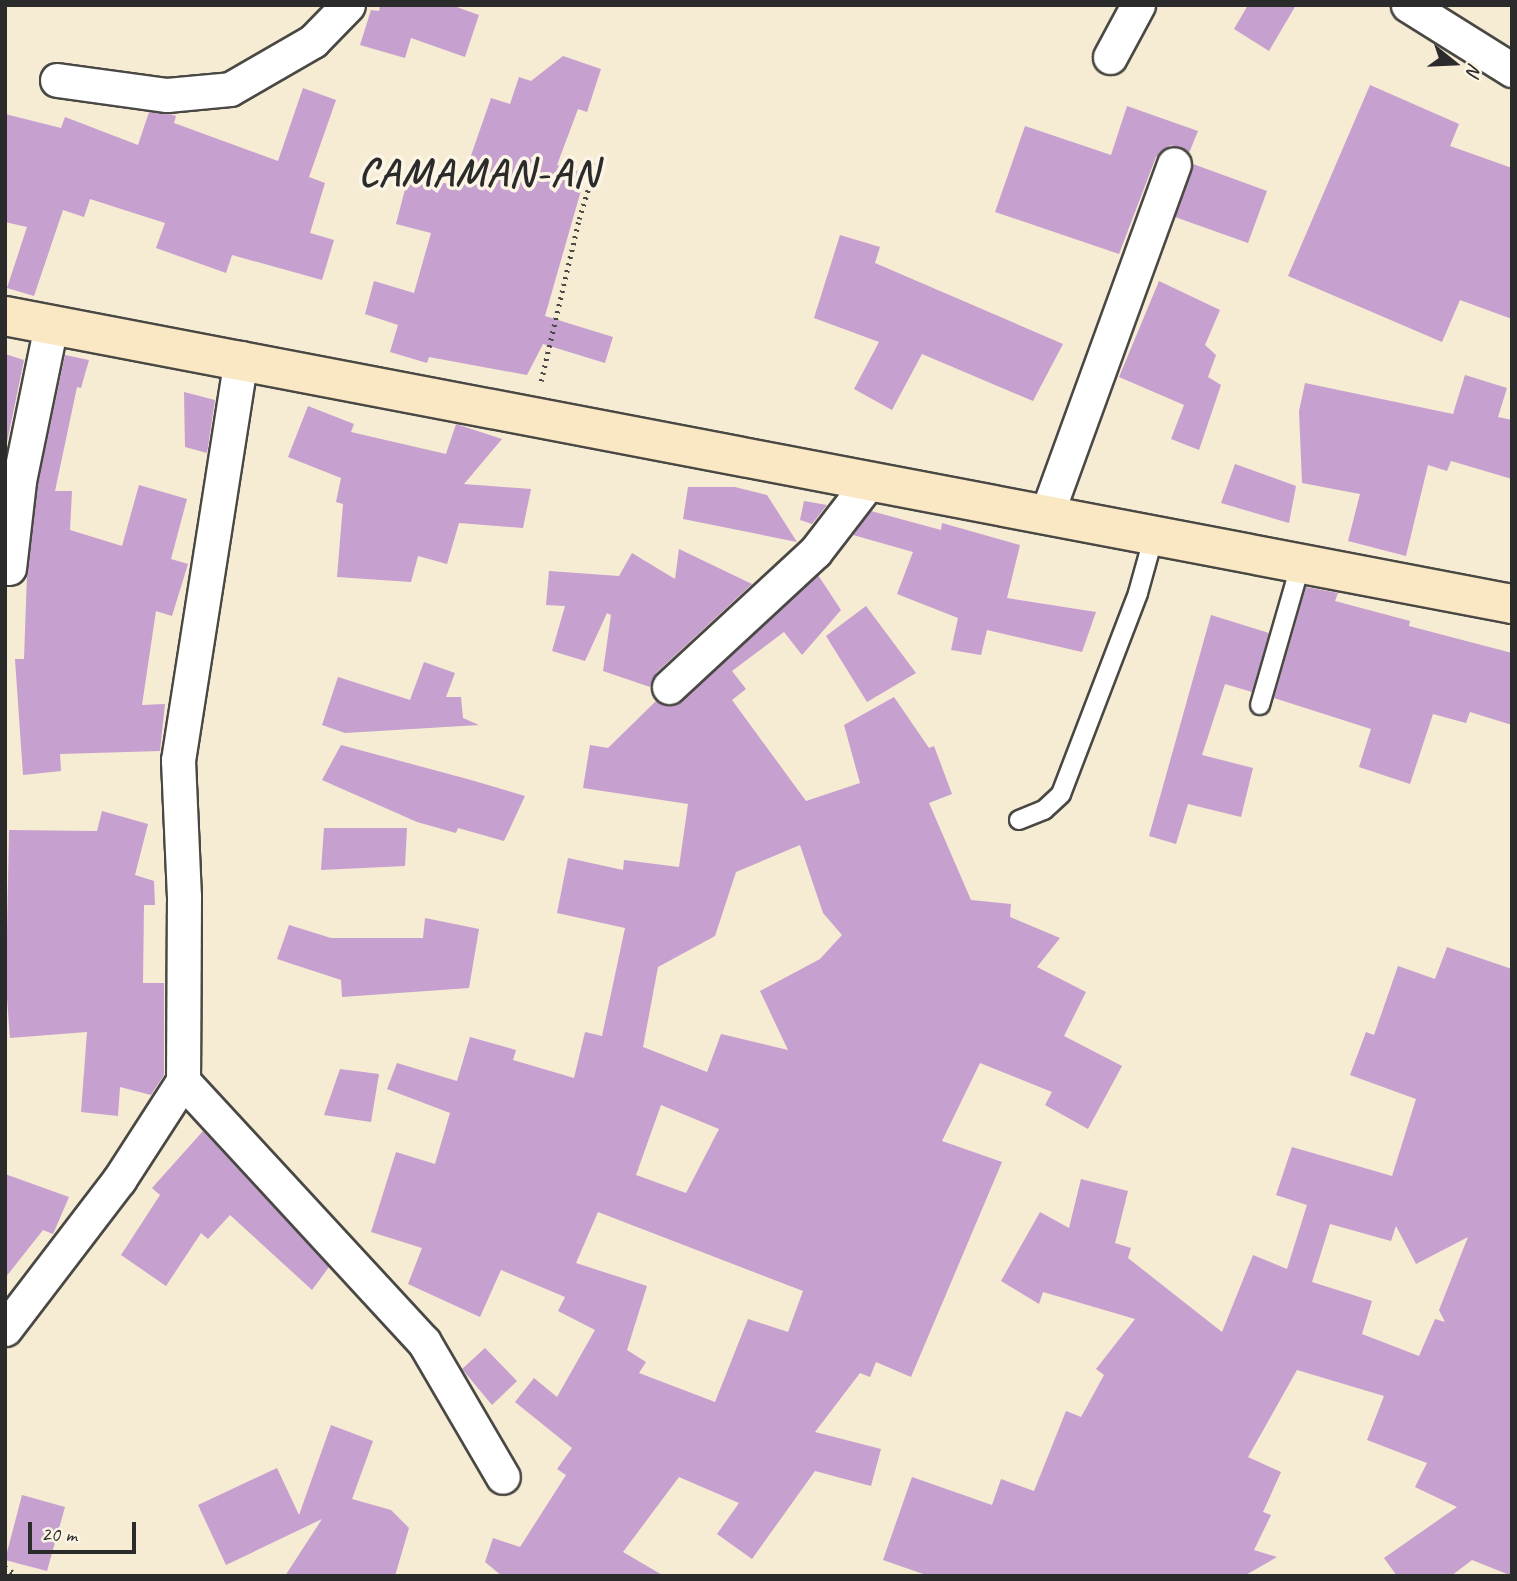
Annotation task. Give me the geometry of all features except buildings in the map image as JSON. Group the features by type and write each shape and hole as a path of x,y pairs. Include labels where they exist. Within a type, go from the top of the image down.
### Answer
{"main road":[{"path":"5,316 241,358 532,419 1046,513 1153,539 1512,604"}],"street":[{"path":"57,80 167,95 230,89 313,41 348,5"},
{"path":"1110,57 1138,5"},
{"path":"1408,5 1512,69"},
{"path":"1046,513 1174,163"},
{"path":"9,568 19,481 51,325"},
{"path":"5,1329 119,1180 183,1081 184,896 178,760 241,358"},
{"path":"669,687 815,552 869,482"},
{"path":"183,1081 424,1342 503,1476"}],"lane":[{"path":"1019,820 1044,810 1060,794 1139,593 1153,539"},
{"path":"1260,705 1300,566"}],"path":[{"path":"532,419 579,219 599,154"},
{"path":"5,1567 18,1576"}],"district":[{"name":"CAMAMAN-AN","path":"479,172"}]}
